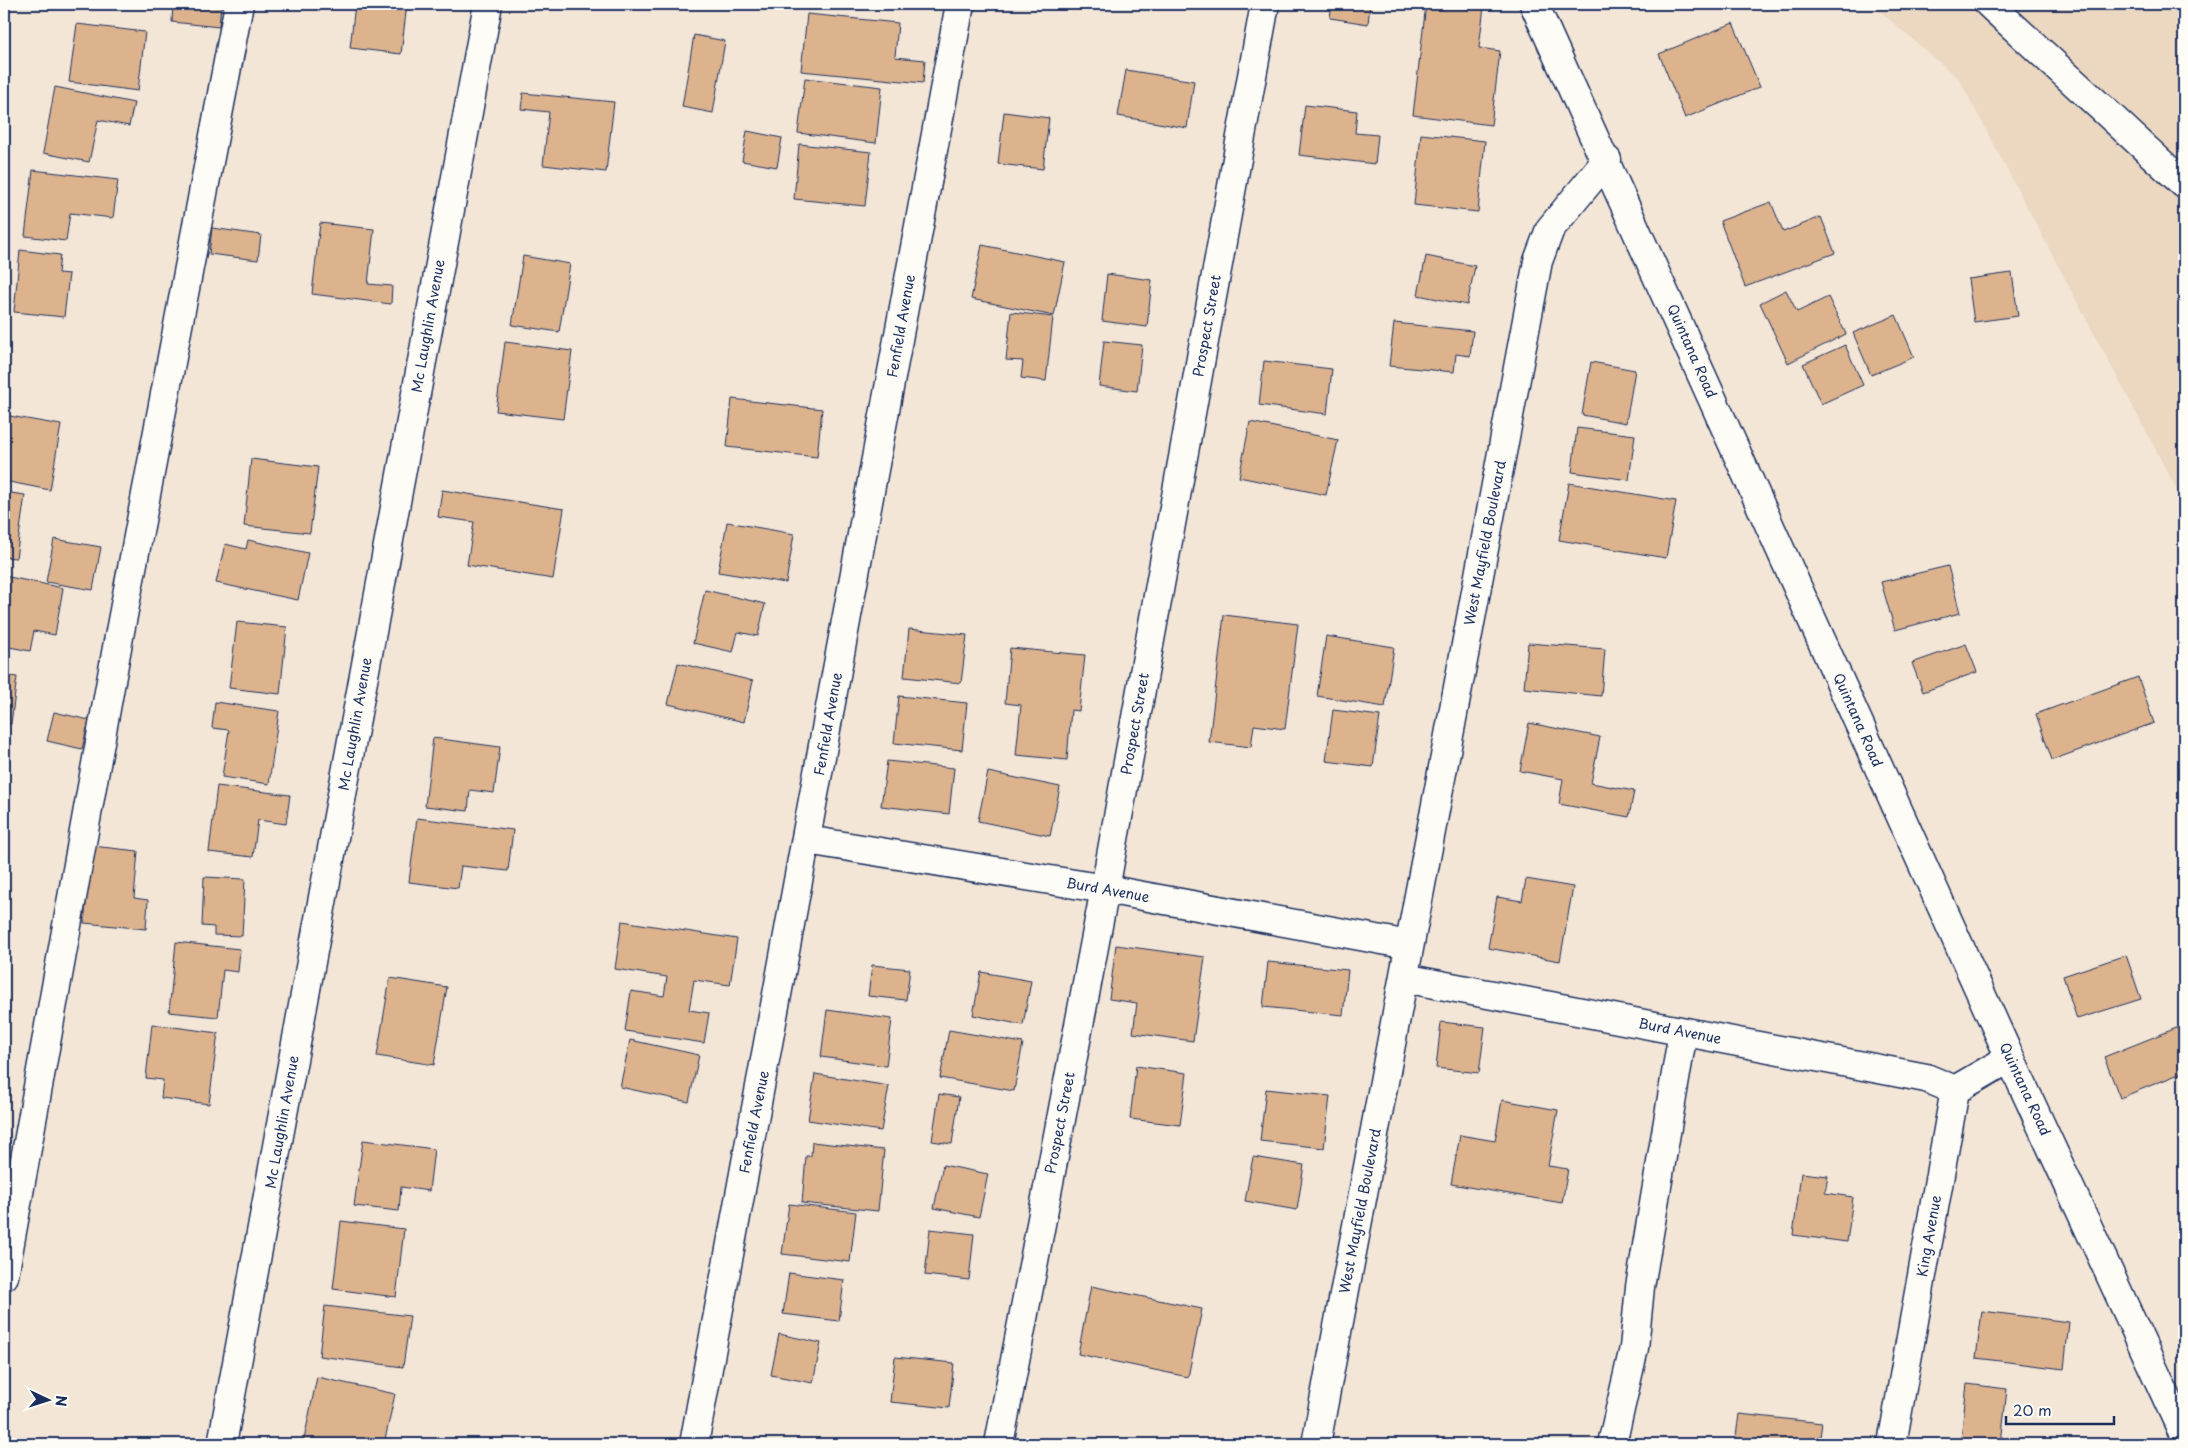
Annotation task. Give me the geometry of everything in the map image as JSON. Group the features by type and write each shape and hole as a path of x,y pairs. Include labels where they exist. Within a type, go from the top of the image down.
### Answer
{"street":[{"path":"4,1276 118,642 239,4"},
{"name":"Mc Laughlin Avenue","path":"222,1444 488,4"},
{"name":"Fenfield Avenue","path":"694,1444 960,4"},
{"name":"Prospect Street","path":"999,1444 1105,889 1265,4"},
{"name":"Quintana Road","path":"1534,4 1607,160 2010,1058 2184,1435"},
{"path":"1989,4 2184,184"},
{"name":"West Mayfield Boulevard","path":"1316,1444 1538,261 1550,229 1607,160"},
{"name":"Burd Avenue","path":"807,840 1105,889 1409,945"},
{"name":"Burd Avenue","path":"1404,978 1926,1078 1955,1090"},
{"path":"1612,1444 1634,1348 1640,1287 1683,1032"},
{"path":"1955,1090 2010,1058"},
{"name":"King Avenue","path":"1892,1444 1955,1090"}],"shaded area":[{"path":"1871,4 2184,4 2184,503 1959,79"}],"building":[{"path":"173,4 221,4 219,27 172,22"},
{"path":"355,4 407,4 401,54 350,48"},
{"path":"594,4 626,4 625,9"},
{"path":"871,4 905,4 904,9"},
{"path":"1332,4 1370,4 1368,24 1330,18"},
{"path":"1426,4 1484,6 1479,48 1500,51 1491,125 1413,115"},
{"path":"807,14 898,23 895,57 925,60 923,83 801,71"},
{"path":"1733,23 1760,87 1685,118 1659,54"},
{"path":"77,24 145,32 138,91 69,82"},
{"path":"694,35 725,41 713,113 682,107"},
{"path":"1126,70 1194,81 1187,128 1118,116"},
{"path":"805,78 882,87 876,143 798,133"},
{"path":"55,87 134,103 129,126 98,120 89,162 43,153"},
{"path":"523,93 614,102 606,172 543,165 549,112 521,109"},
{"path":"1305,105 1357,111 1355,133 1378,135 1375,164 1299,155"},
{"path":"1004,112 1049,118 1043,169 998,164"},
{"path":"747,131 782,138 777,167 742,161"},
{"path":"1421,134 1485,141 1478,212 1414,205"},
{"path":"799,144 871,152 865,206 794,199"},
{"path":"33,170 118,180 113,218 70,213 66,241 25,236"},
{"path":"1771,202 1783,232 1821,217 1835,253 1745,287 1720,221"},
{"path":"320,223 374,229 368,284 392,286 391,304 312,294"},
{"path":"212,228 261,235 258,260 209,254"},
{"path":"982,245 1065,262 1054,316 971,299"},
{"path":"20,250 60,255 58,273 69,274 64,317 14,312"},
{"path":"523,256 570,264 559,332 512,325"},
{"path":"1426,256 1475,266 1467,305 1418,295"},
{"path":"2012,273 2018,316 1974,322 1968,279"},
{"path":"1107,274 1152,280 1147,327 1102,321"},
{"path":"1786,290 1797,312 1828,297 1846,334 1788,363 1760,303"},
{"path":"1011,312 1053,317 1046,381 1021,378 1023,361 1006,360"},
{"path":"1896,315 1914,357 1871,375 1853,333"},
{"path":"1394,323 1473,331 1470,356 1456,354 1454,372 1389,366"},
{"path":"1104,341 1142,345 1137,391 1099,386"},
{"path":"505,342 572,351 563,419 496,411"},
{"path":"1845,345 1863,385 1821,404 1803,364"},
{"path":"1264,361 1332,369 1327,414 1259,405"},
{"path":"1591,362 1635,370 1626,423 1582,415"},
{"path":"732,399 822,409 817,457 727,447"},
{"path":"4,415 61,425 50,490 4,481"},
{"path":"1250,422 1338,440 1326,495 1239,477"},
{"path":"1577,428 1635,435 1629,480 1572,472"},
{"path":"251,459 318,467 310,533 244,526"},
{"path":"1569,483 1676,501 1666,558 1559,540"},
{"path":"442,490 564,509 553,579 467,565 474,522 438,517"},
{"path":"4,492 25,495 16,558 4,557"},
{"path":"727,522 794,534 786,583 718,572"},
{"path":"54,539 101,547 93,590 46,582"},
{"path":"248,540 308,553 298,600 216,583 225,544 246,549"},
{"path":"1948,566 1960,613 1895,630 1881,582"},
{"path":"4,576 63,588 55,635 34,631 30,651 4,646"},
{"path":"705,590 765,604 758,636 738,632 733,652 693,643"},
{"path":"1224,615 1298,624 1285,729 1254,725 1251,747 1209,742"},
{"path":"237,622 287,627 280,694 229,688"},
{"path":"909,629 967,635 961,683 904,677"},
{"path":"1326,636 1394,647 1385,707 1317,696"},
{"path":"1528,643 1605,649 1601,696 1524,688"},
{"path":"1966,644 1977,672 1923,692 1912,663"},
{"path":"1010,648 1085,655 1079,711 1071,710 1067,760 1016,755 1021,705 1005,703"},
{"path":"678,663 753,681 744,722 668,704"},
{"path":"4,675 17,677 11,724 4,723"},
{"path":"2138,677 2154,723 2052,760 2036,714"},
{"path":"899,696 967,703 962,750 894,743"},
{"path":"215,702 279,711 269,784 222,777 229,730 212,728"},
{"path":"1333,710 1380,716 1373,767 1326,761"},
{"path":"54,712 89,720 82,749 47,741"},
{"path":"1529,723 1600,737 1591,783 1634,791 1629,817 1559,804 1563,779 1520,771"},
{"path":"433,738 500,747 494,793 470,790 468,811 425,806"},
{"path":"887,761 954,768 949,814 881,806"},
{"path":"988,772 1060,787 1050,836 978,821"},
{"path":"217,786 290,795 286,824 258,820 253,857 209,852"},
{"path":"417,818 513,830 508,871 461,866 458,888 409,882"},
{"path":"92,846 138,851 134,898 148,900 146,929 84,923"},
{"path":"204,877 245,879 242,936 214,935 214,927 202,926"},
{"path":"1526,879 1573,887 1560,961 1488,948 1497,897 1522,901"},
{"path":"622,921 737,939 730,985 694,980 689,1010 709,1013 704,1043 625,1031 631,991 664,996 667,977 615,969"},
{"path":"176,942 240,949 238,972 223,970 218,1017 169,1012"},
{"path":"1116,945 1205,957 1193,1041 1133,1033 1137,1003 1109,999"},
{"path":"2126,955 2141,999 2077,1019 2063,976"},
{"path":"1268,962 1348,970 1343,1015 1263,1007"},
{"path":"872,965 910,969 906,1000 868,996"},
{"path":"981,972 1031,981 1023,1025 973,1015"},
{"path":"390,978 447,987 434,1065 377,1056"},
{"path":"827,1010 892,1019 886,1066 821,1057"},
{"path":"1441,1022 1485,1027 1479,1073 1436,1068"},
{"path":"152,1024 218,1033 209,1104 161,1098 163,1080 146,1078"},
{"path":"2184,1025 2184,1072 2120,1098 2104,1057"},
{"path":"949,1030 1023,1043 1014,1091 940,1078"},
{"path":"630,1040 699,1055 689,1102 620,1087"},
{"path":"1136,1066 1187,1073 1180,1125 1130,1119"},
{"path":"815,1074 889,1086 881,1131 808,1120"},
{"path":"1266,1089 1330,1096 1324,1148 1260,1141"},
{"path":"939,1094 959,1097 952,1144 932,1141"},
{"path":"1502,1100 1558,1110 1548,1166 1568,1169 1562,1203 1451,1184 1460,1135 1495,1141"},
{"path":"363,1140 434,1149 429,1191 401,1187 399,1211 354,1206"},
{"path":"812,1142 884,1150 878,1211 802,1203 806,1156 811,1156"},
{"path":"1253,1157 1304,1165 1297,1210 1245,1201"},
{"path":"943,1165 988,1174 979,1217 934,1208"},
{"path":"1801,1173 1828,1176 1825,1193 1853,1197 1847,1242 1793,1235"},
{"path":"789,1204 856,1212 850,1262 782,1254"},
{"path":"341,1221 404,1229 396,1297 333,1289"},
{"path":"930,1229 974,1234 969,1280 925,1275"},
{"path":"789,1273 844,1280 839,1321 783,1314"},
{"path":"1091,1286 1202,1309 1188,1377 1078,1354"},
{"path":"325,1306 410,1316 403,1367 319,1356"},
{"path":"1982,1311 2069,1322 2064,1369 1976,1358"},
{"path":"779,1334 821,1343 813,1383 771,1375"},
{"path":"895,1357 954,1363 949,1408 890,1402"},
{"path":"317,1377 395,1394 384,1444 303,1444"},
{"path":"1967,1384 2007,1389 2001,1443 1961,1439"},
{"path":"1739,1414 1822,1423 1819,1444 1735,1444"}]}
